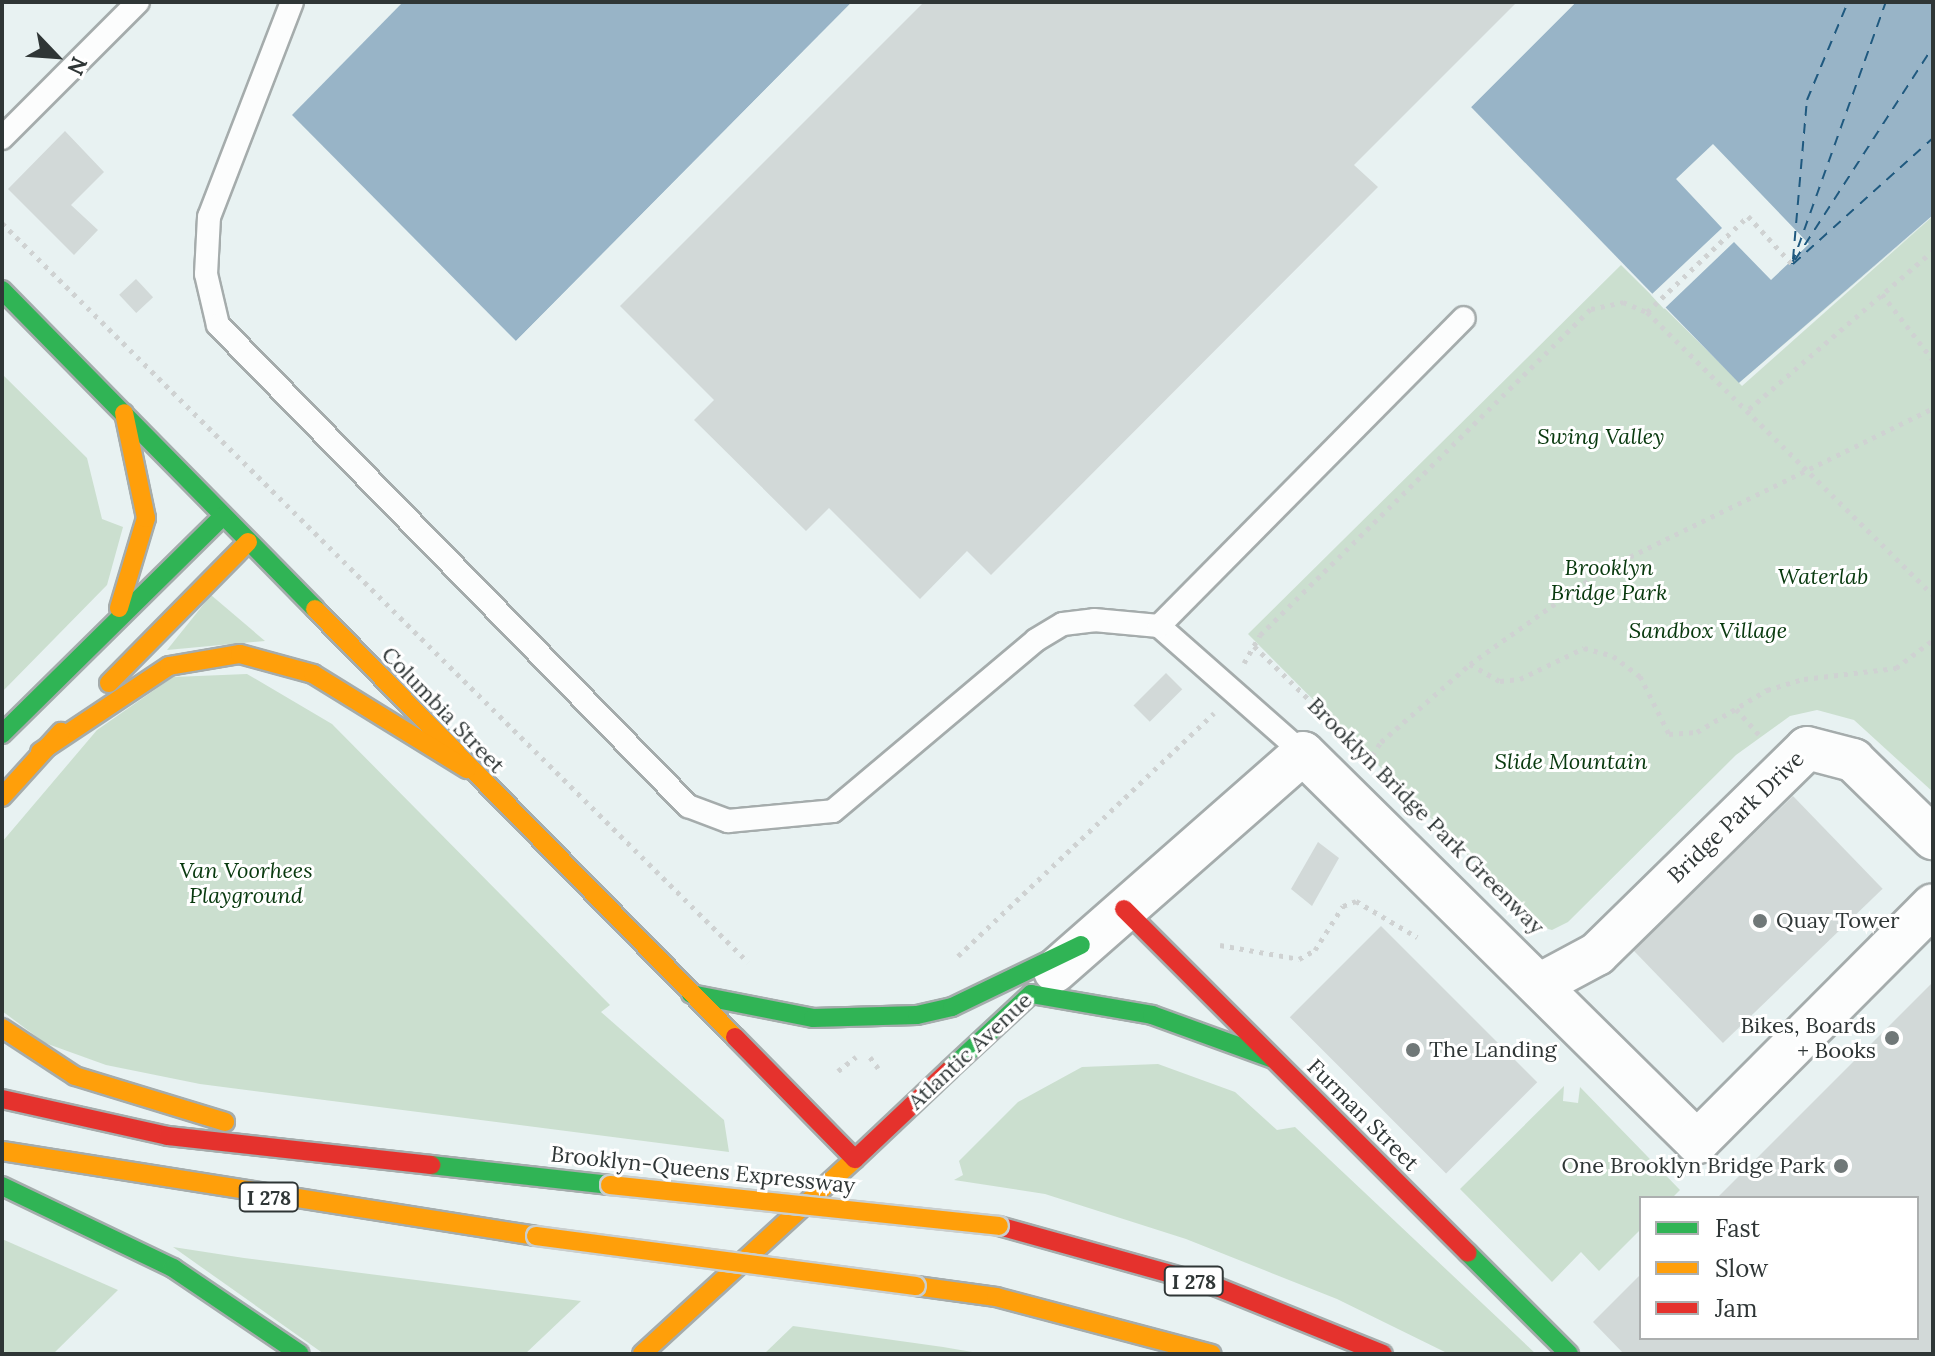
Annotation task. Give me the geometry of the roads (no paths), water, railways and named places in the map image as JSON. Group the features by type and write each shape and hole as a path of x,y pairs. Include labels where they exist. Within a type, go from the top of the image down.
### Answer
{"main road":[{"name":"Columbia Street","path":"2,290 467,769 855,1159"},
{"path":"109,628 136,568 146,518 124,413"},
{"path":"2,734 223,516"},
{"path":"2,797 40,752 248,542"},
{"path":"40,752 169,666 240,654 304,670 467,769"},
{"name":"Furman Street","path":"1124,909 1569,1354"},
{"path":"691,994 813,1018 917,1015 952,1007 1081,945"},
{"path":"1031,994 1152,1015 1271,1058"},
{"name":"Atlantic Avenue","path":"642,1354 1031,994"},
{"path":"2,1028 75,1076 312,1147"},
{"name":"Brooklyn-Queens Expressway","path":"2,1099 168,1136 312,1147 610,1185 999,1226 1217,1287 1383,1354"},
{"name":"I 278","path":"2,1151 536,1236 1010,1300 1212,1354"},
{"path":"2,1186 138,1249 300,1354"},
{"path":"246,1319 281,1354"}],"street":[{"name":"Bridge Park Drive","path":"1541,984 1597,954 1807,748 1853,760 1933,838"},
{"name":"Atlantic Avenue","path":"1031,994 1081,945 1303,753"},
{"path":"1303,753 1541,984 1575,1028 1697,1142 1933,905"}],"lane":[{"path":"2,138 138,2"},
{"path":"292,2 209,217 206,274 218,325 688,806 728,821 833,811 1063,624 1124,619 1159,626 1227,691 1303,753"},
{"path":"1159,626 1464,318"}],"water":[{"path":"403,2 852,2 516,341 292,115"},
{"path":"1576,2 1933,2 1933,215 1739,383 1471,107"}],"place":[{"name":"Quay Tower","path":"1760,921"},
{"name":"Bikes, Boards + Books","path":"1892,1038"},
{"name":"The Landing","path":"1413,1050"},
{"name":"One Brooklyn Bridge Park","path":"1841,1166"}],"park label":[{"name":"Swing Valley","path":"1601,437"},
{"name":"Waterlab","path":"1823,577"},
{"name":"Brooklyn Bridge Park","path":"1609,580"},
{"name":"Sandbox Village","path":"1708,631"},
{"name":"Slide Mountain","path":"1571,762"},
{"name":"Van Voorhees Playground","path":"246,882"}]}
